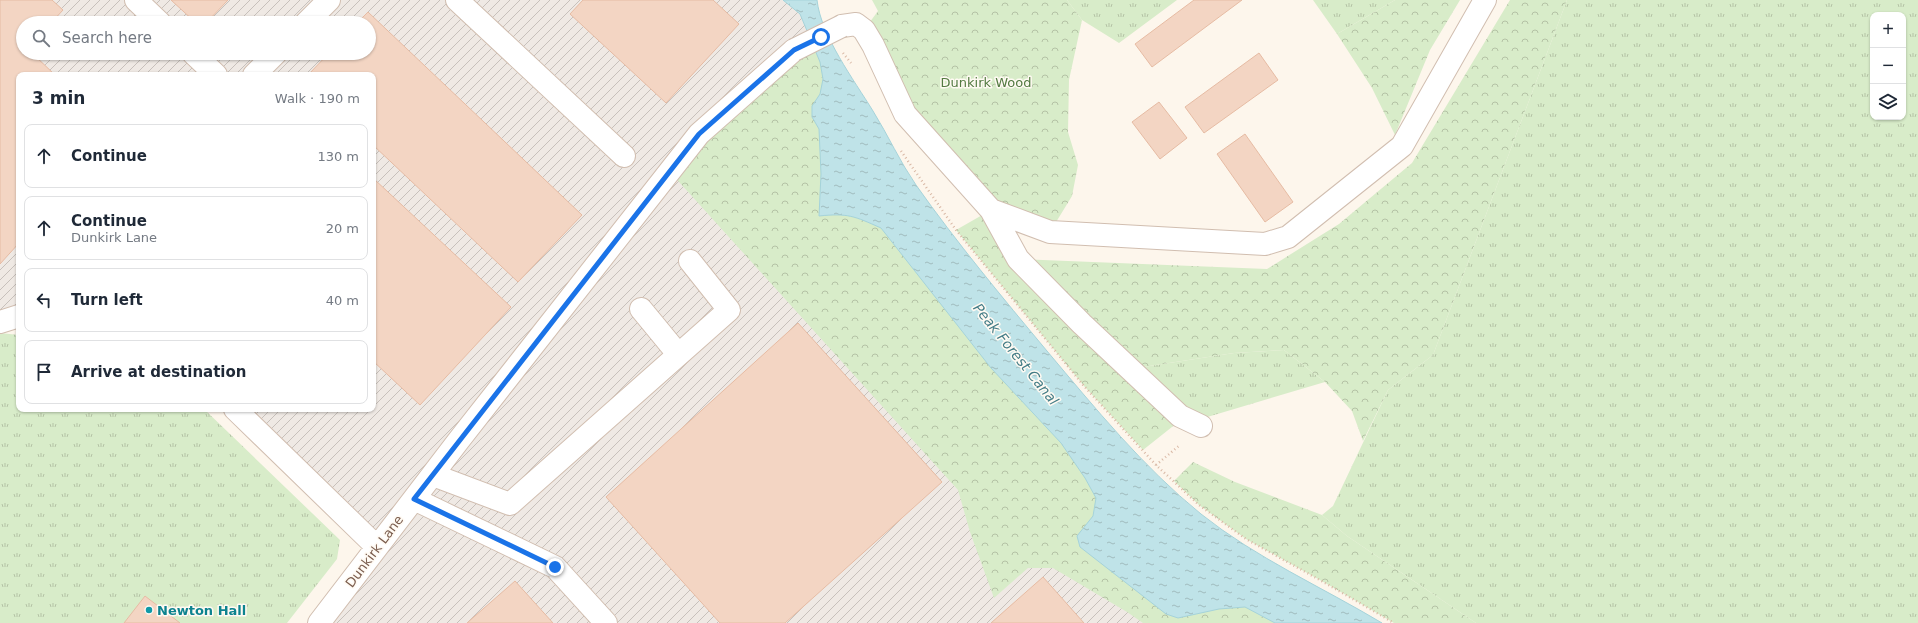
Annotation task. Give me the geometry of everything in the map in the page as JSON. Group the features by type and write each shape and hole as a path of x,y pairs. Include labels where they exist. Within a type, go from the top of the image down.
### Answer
{"street":[{"path":"136,0 153,16"},
{"path":"313,16 329,0"},
{"path":"457,0 624,156"},
{"path":"991,210 1050,232 1265,244 1288,237 1402,146 1485,0"},
{"name":"Dunkirk Lane","path":"319,623 459,440 699,134 794,50 842,26 856,24 864,30 873,45 904,114 991,210"},
{"path":"200,60 213,72"},
{"path":"257,72 269,60"},
{"path":"991,210 1018,259 1082,324 1180,416 1201,426"},
{"path":"433,475 510,504 678,354 730,310 690,261"},
{"path":"641,308 678,354"},
{"path":"0,322 16,317"},
{"path":"238,412 377,547"},
{"path":"414,499 555,567 606,623"}],"shaded area":[{"path":"0,0 804,0 836,71 1094,450 1327,623 319,623 377,547 238,412 376,412 376,72 16,72 16,317 0,322"}],"green space":[{"name":"Dunkirk Wood","path":"872,0 1067,0 1082,20 1069,80 1068,132 1078,165 1072,196 1050,232 992,210 1018,259 1267,269 1339,224 1412,163 1510,0 1567,0 1433,355 1388,390 1363,441 1352,411 1325,382 1284,350 1234,353 1130,369 1177,423 1143,450 1084,386 956,230 991,210 905,114 864,30 878,11"},
{"path":"1067,0 1177,0 1119,43 1082,20"},
{"path":"1313,0 1395,0 1337,34"},
{"path":"1395,0 1460,0 1430,50 1395,135 1372,88 1337,34"},
{"path":"1567,0 1918,0 1918,623 1476,623 1347,536 1322,515 1333,506 1388,390 1433,355"},
{"path":"821,37 836,71 1094,450 1327,623 1143,623 1053,568 1028,568 994,598 970,532 958,490 670,172"},
{"path":"0,333 16,335 16,412 207,412 340,540 337,559 287,623 0,623"},
{"path":"1284,350 1325,382 1204,418 1201,426 1130,369 1234,353"},
{"path":"1193,462 1235,482 1322,515 1347,536 1476,623 1394,623 1246,539 1199,505 1174,481"}],"water":[{"name":"Peak Forest Canal","path":"783,0 817,0 820,14 831,43 916,185 964,249 1013,310 1139,457 1180,496 1222,530 1244,545 1290,572 1382,623 1275,623 1245,607 1219,609 1178,618 1166,614 1080,547 1077,536 1093,516 1096,498 1085,478 1061,443 991,368 881,228 851,216 819,216 821,174 819,129 812,117 812,106 820,94 823,79 820,62 800,14"}],"building":[{"path":"0,0 52,0 63,10 57,16 16,16 16,60 39,60 52,72 16,72 16,246 0,264"},
{"path":"171,0 228,0 213,16 188,16"},
{"path":"583,0 713,0 739,24 666,103 570,14"},
{"path":"1194,0 1242,0 1152,67 1135,44"},
{"path":"368,12 372,16 364,16"},
{"path":"376,20 582,215 518,282 376,148 376,72 311,72 322,60 376,60"},
{"path":"1259,53 1278,80 1204,133 1185,107"},
{"path":"1159,102 1187,138 1160,159 1132,122"},
{"path":"1245,134 1293,202 1265,222 1217,154"},
{"path":"376,181 511,307 420,405 376,364"},
{"path":"798,323 942,482 785,623 720,623 606,497"},
{"path":"1043,577 1084,623 991,623"},
{"path":"515,581 553,623 467,623"},
{"name":"Newton Hall","path":"145,596 180,623 124,623"}],"place":[{"name":"Newton Hall","path":"149,610"}],"route":[{"path":"555,567 414,499 699,134 794,50 821,37"}]}
